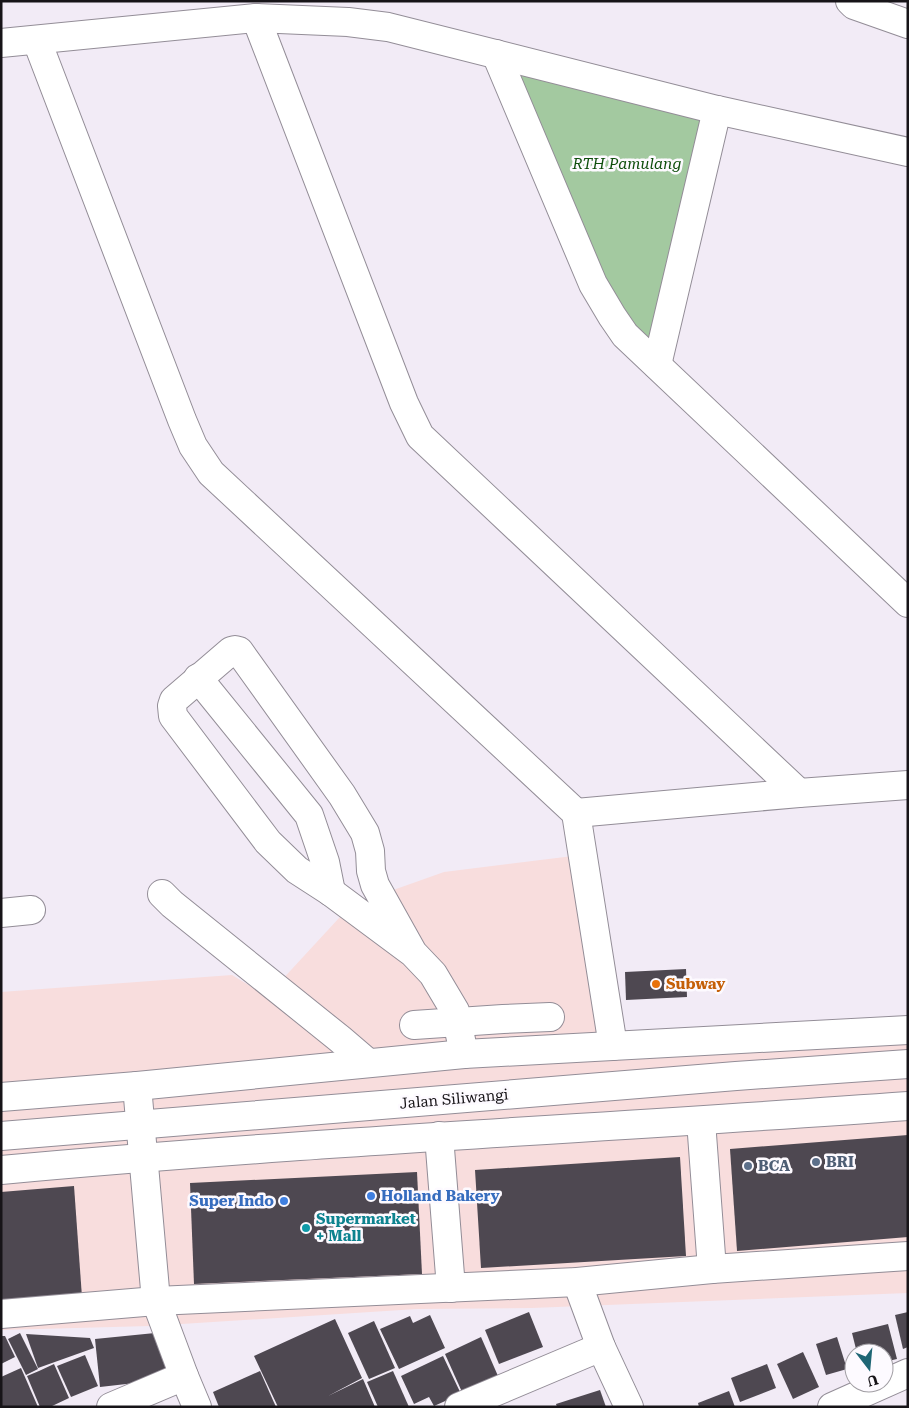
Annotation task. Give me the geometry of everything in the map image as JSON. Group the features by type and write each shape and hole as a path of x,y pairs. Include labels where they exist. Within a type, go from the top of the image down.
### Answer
{"street":[{"path":"850,1 908,24"},
{"path":"256,18 404,403 420,436 799,793"},
{"path":"1,43 37,41 256,18 340,21 388,27 717,110 908,152"},
{"path":"37,41 182,420 193,446 211,473 576,813 614,1046"},
{"path":"496,54 593,284 625,335 908,603"},
{"path":"657,365 717,110"},
{"path":"413,953 375,885 371,871 370,851 365,833 342,795 239,651 231,651 174,700 172,706 173,716 268,842 297,870 331,892 413,953 433,974 450,1000 458,1022 464,1054"},
{"path":"198,678 309,815 325,862 331,892"},
{"path":"576,813 908,785"},
{"path":"162,894 368,1063"},
{"path":"1,913 31,910"},
{"path":"414,1025 550,1017"},
{"path":"1,1097 137,1086 464,1054 908,1030"},
{"path":"732,1039 736,1076"},
{"name":"Jalan Siliwangi","path":"1,1136 736,1076 908,1064"},
{"path":"137,1086 156,1301 197,1407"},
{"path":"1,1170 144,1157 438,1136 700,1121 908,1106"},
{"path":"700,1121 712,1269"},
{"path":"438,1136 451,1288"},
{"path":"1,1314 156,1301 576,1282 712,1269 908,1256"},
{"path":"576,1282 602,1348 629,1407"},
{"path":"459,1407 602,1348"},
{"path":"832,1407 908,1373"},
{"path":"111,1407 184,1376"}],"shaded area":[{"path":"581,855 606,1044 908,1024 908,1293 532,1308 417,1309 150,1326 1,1330 1,992 232,975 267,996 351,905 444,872"}],"green space":[{"name":"RTH Pamulang","path":"496,54 717,110 657,365 612,316"}],"building":[{"name":"Subway","path":"686,969 687,997 626,1000 625,972"},
{"path":"908,1135 908,1237 737,1251 730,1149"},
{"path":"680,1157 686,1256 481,1268 475,1170"},
{"name":"Supermarket + Mall","path":"417,1172 422,1274 194,1284 190,1183"},
{"path":"74,1186 82,1297 1,1303 1,1192"},
{"path":"529,1312 543,1347 499,1364 485,1330"},
{"path":"908,1312 908,1347 903,1349 895,1315"},
{"path":"430,1315 445,1348 399,1369 380,1329 410,1316 413,1323"},
{"path":"335,1319 362,1378 328,1396 363,1379 375,1407 278,1407 254,1356"},
{"path":"374,1321 395,1368 369,1379 348,1333"},
{"path":"888,1324 893,1343 854,1343 852,1333"},
{"path":"165,1332 170,1379 100,1387 95,1339"},
{"path":"20,1333 38,1369 26,1375 8,1339"},
{"path":"26,1334 90,1338 94,1348 38,1368"},
{"path":"1,1336 5,1336 15,1357 1,1364"},
{"path":"481,1337 498,1376 462,1392 445,1354"},
{"path":"837,1337 844,1359 844,1370 826,1375 816,1344"},
{"path":"894,1347 897,1359 894,1360"},
{"path":"803,1352 819,1387 793,1399 777,1364"},
{"path":"85,1355 98,1386 71,1397 57,1366"},
{"path":"443,1356 461,1394 434,1406 429,1397 414,1404 401,1376"},
{"path":"54,1364 69,1398 50,1407 40,1407 27,1376"},
{"path":"767,1364 776,1388 740,1402 731,1378"},
{"path":"21,1368 38,1407 1,1407 1,1377"},
{"path":"260,1371 276,1407 219,1407 213,1392"},
{"path":"393,1371 409,1407 378,1407 367,1382"},
{"path":"600,1390 606,1407 557,1407 556,1404"},
{"path":"729,1391 735,1407 699,1407 698,1403"}],"place":[{"name":"Subway","path":"656,984"},
{"name":"BRI","path":"816,1162"},
{"name":"BCA","path":"748,1166"},
{"name":"Holland Bakery","path":"371,1196"},
{"name":"Super Indo","path":"284,1201"},
{"name":"Supermarket + Mall","path":"306,1228"}]}
